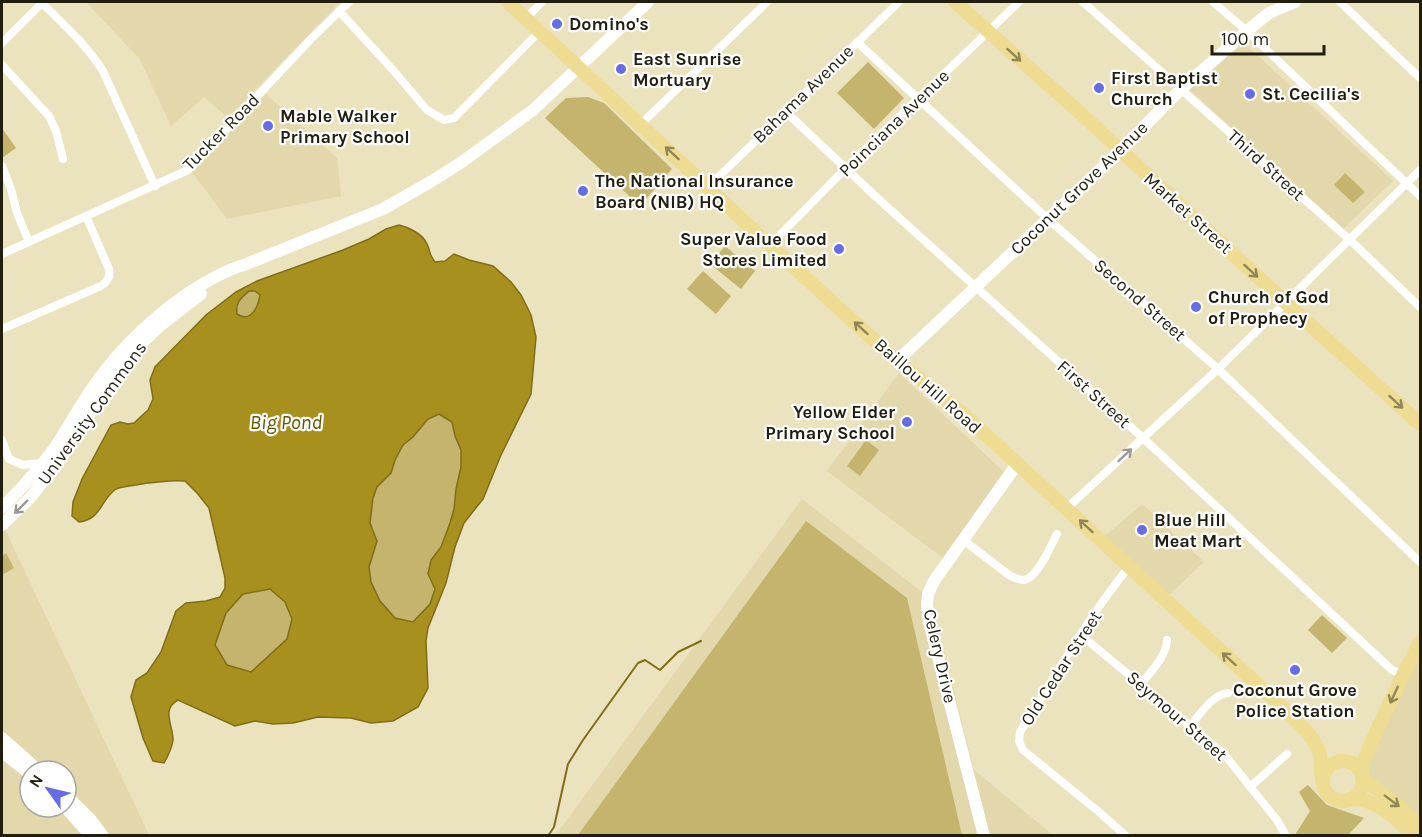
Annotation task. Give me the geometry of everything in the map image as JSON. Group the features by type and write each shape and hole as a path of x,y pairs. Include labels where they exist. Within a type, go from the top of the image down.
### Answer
{"main road":[{"name":"Baillou Hill Road","path":"508,2 897,361 961,412 1281,706 1307,732 1319,753 1323,784"},
{"name":"University Commons","path":"2,508 20,490 54,447 100,376 137,335 175,303 225,272 367,216 422,187 484,147 533,110 648,2"},
{"name":"Market Street","path":"955,2 1077,110 1420,424"},
{"name":"Coconut Grove Avenue","path":"897,361 1120,151 1181,89 1269,13 1295,2"},
{"name":"University Commons","path":"2,525 30,498 64,454 109,383 144,340 180,309 233,275 244,265"},
{"name":"Celery Drive","path":"984,836 929,622 927,604 928,594 934,581 1017,464"},
{"path":"1350,800 1360,791 1363,763 1371,743 1420,643"},
{"path":"2,738 26,759"},
{"path":"2,752 18,765"},
{"path":"1413,836 1396,819 1375,804 1366,800 1333,799 1326,793 1323,784 1325,772 1332,764 1338,762 1354,764 1362,776 1420,826"},
{"path":"78,807 103,836"},
{"path":"76,819 91,836"}],"street":[{"path":"2,43 42,2 95,58 155,186"},
{"name":"Tucker Road","path":"2,254 188,170 310,40 349,2"},
{"path":"526,18 542,2"},
{"path":"641,124 767,2"},
{"name":"Bahama Avenue","path":"708,187 899,2"},
{"name":"Poinciana Avenue","path":"770,245 846,168 1019,2"},
{"name":"Third Street","path":"1083,2 1350,240 1420,307"},
{"path":"1214,2 1420,196"},
{"path":"1340,2 1420,78"},
{"path":"339,11 427,110 444,120 454,118 540,31"},
{"name":"Second Street","path":"857,42 1048,219 1218,369 1420,562"},
{"path":"2,65 49,117 56,131 63,159"},
{"name":"First Street","path":"785,111 975,287 1143,438 1392,670 1405,671"},
{"path":"2,170 29,242"},
{"path":"1066,508 1218,369 1420,170"},
{"path":"2,329 101,286 107,281 109,269 86,216"},
{"path":"2,440 9,459 23,465 41,463"},
{"path":"963,540 1009,575 1023,580 1030,579 1037,572 1057,534"},
{"name":"Old Cedar Street","path":"1126,836 1023,750 1019,741 1020,732 1081,634 1129,567"},
{"name":"Seymour Street","path":"1081,634 1224,754 1277,820 1286,836"},
{"path":"1141,684 1161,657 1167,640"},
{"path":"1191,725 1215,699 1221,694 1228,693"},
{"path":"1250,787 1287,753"}],"shaded area":[{"path":"86,2 340,2 228,118 204,97 171,126 139,58"},
{"path":"1242,41 1393,181 1343,229 1189,89"},
{"path":"868,62 904,98 874,129 837,93"},
{"name":"Mable Walker Primary School","path":"266,94 337,158 341,196 227,219 192,172"},
{"path":"588,97 604,103 672,169 640,206 545,118 566,98"},
{"path":"2,128 16,148 2,158"},
{"path":"1345,173 1365,192 1353,203 1334,185"},
{"path":"725,246 755,271 741,289 710,264"},
{"path":"703,271 731,296 716,314 687,289"},
{"path":"249,291 255,291 260,295 259,300 250,315 242,316 237,314 237,307 241,298"},
{"name":"Yellow Elder Primary School","path":"899,373 1005,473 943,558 827,471"},
{"path":"439,414 452,422 461,450 461,467 450,523 441,547 431,560 428,574 435,589 430,604 413,622 395,618 380,601 371,582 369,567 377,541 370,523 373,498 377,487 391,473 403,445 428,419"},
{"path":"866,440 879,450 860,476 847,466"},
{"path":"802,499 931,599 974,770 1053,835 555,836"},
{"path":"1142,504 1204,562 1168,596 1104,537"},
{"path":"806,521 907,598 962,835 578,835"},
{"path":"2,523 149,835 2,835"},
{"path":"6,553 14,568 2,575 2,556"},
{"path":"270,589 285,602 292,619 288,639 251,672 227,665 215,645 226,613 243,594"},
{"path":"1322,615 1347,638 1332,653 1308,630"},
{"path":"1420,637 1420,819 1402,802 1352,769"},
{"path":"1308,785 1327,805 1364,818 1348,835 1295,835 1310,811 1299,792"}],"water":[{"name":"Big Pond","path":"399,225 415,232 425,240 435,262 445,261 454,254 493,266 511,282 521,295 531,315 536,337 531,394 501,455 483,499 464,523 446,583 428,628 426,641 428,688 418,707 393,721 371,723 351,718 318,717 293,723 273,724 255,721 235,726 178,700 170,708 169,713 173,734 170,752 164,763 153,761 143,738 131,697 136,680 147,673 161,652 176,611 186,603 220,597 225,588 225,578 209,508 185,481 157,482 116,489 97,513 79,522 72,516 73,502 82,479 111,425 120,422 134,423 148,410 153,399 150,380 155,367 206,315 236,292 257,281 343,250","holes":["249,291 255,291 260,295 256,309 246,317 237,314 237,307 241,298","439,414 452,422 461,450 461,467 450,523 441,547 431,560 428,574 435,589 430,604 413,622 395,618 380,601 371,582 369,567 377,541 370,523 373,498 377,487 391,473 403,445 428,419","270,589 285,602 292,619 287,639 251,672 227,665 215,645 226,613 243,594"]}],"waterway":[{"path":"548,836 554,827 568,764 638,663 645,660 660,670 678,652 701,641"}],"place":[{"name":"Domino's","path":"557,24"},
{"name":"East Sunrise Mortuary","path":"621,69"},
{"name":"First Baptist Church","path":"1099,88"},
{"name":"St. Cecilia's","path":"1250,94"},
{"name":"Mable Walker Primary School","path":"268,126"},
{"name":"The National Insurance Board (NIB) HQ","path":"583,191"},
{"name":"Super Value Food Stores Limited","path":"839,249"},
{"name":"Church of God of Prophecy","path":"1196,307"},
{"name":"Yellow Elder Primary School","path":"907,422"},
{"name":"Blue Hill Meat Mart","path":"1142,530"},
{"name":"Coconut Grove Police Station","path":"1295,670"}]}
